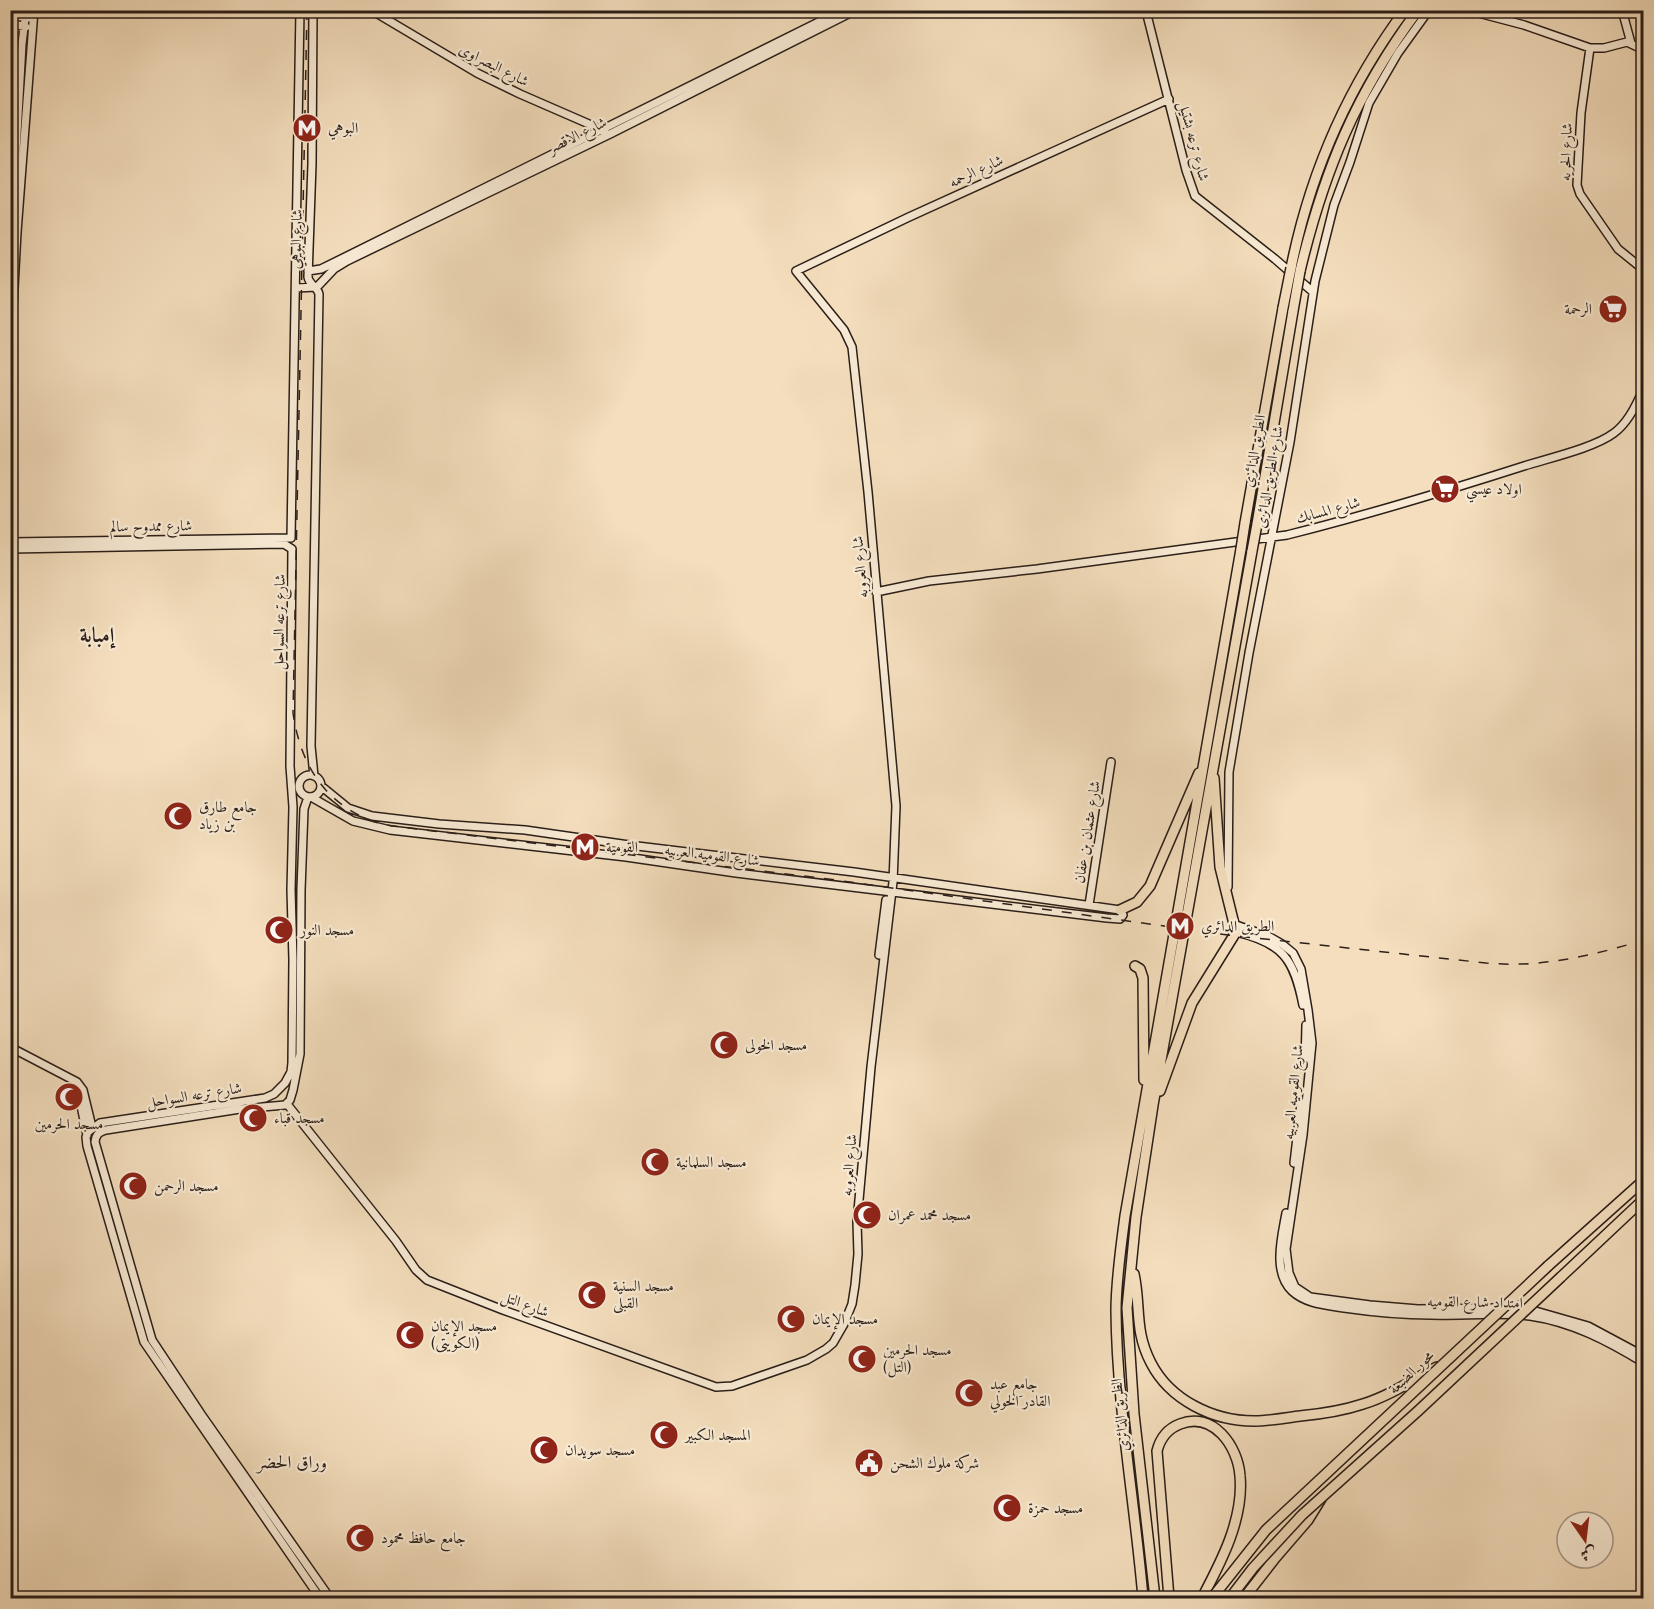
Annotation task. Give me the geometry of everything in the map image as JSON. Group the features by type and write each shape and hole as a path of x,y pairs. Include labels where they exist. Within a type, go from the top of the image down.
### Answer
{"highway":[{"name":"الطريق الدائري","path":"1214,730 1257,524 1293,310 1296,269 1306,205 1322,158 1341,114 1372,57 1405,10"},
{"name":"الطريق الدائري","path":"1143,1599 1119,1368 1116,1310 1125,1216 1184,938 1213,766 1211,750 1241,549 1283,308 1323,187 1344,132 1381,63 1418,10"},
{"name":"الطريق الدائري","path":"1155,1599 1130,1363 1127,1308 1148,1107 1173,936 1203,765 1211,750"},
{"path":"1119,914 1137,902 1150,886 1190,789 1203,765"},
{"path":"1148,1107 1165,1079 1192,1003 1236,929 1220,867 1213,766"},
{"path":"1135,966 1140,969 1143,978 1148,1107"},
{"name":"محور الضبعة","path":"1212,1599 1266,1530 1439,1366 1644,1180"},
{"path":"1230,1599 1280,1537 1644,1199"},
{"path":"1131,1264 1136,1284 1139,1328 1152,1366 1180,1398 1209,1413 1253,1421 1339,1411 1378,1398 1439,1366"},
{"path":"1169,1599 1157,1451 1163,1437 1175,1426 1190,1421 1204,1422 1213,1427 1230,1445 1237,1459 1240,1475 1238,1510 1225,1550 1202,1599"},
{"path":"1244,1599 1308,1520 1322,1497"},
{"path":"1153,1582 1163,1599"}],"street":[{"name":"شارع البوهي","path":"291,538 300,10"},
{"name":"شارع البوهي","path":"313,10 308,271 309,281 318,294 311,746 314,776"},
{"name":"شارع البصراوى","path":"370,10 477,73 610,134"},
{"name":"شارع الاقصر","path":"315,287 347,261 843,10"},
{"name":"شارع الاقصر","path":"308,271 321,269 528,170 610,134 856,10"},
{"name":"شارع ترعه بشتيل","path":"1159,10 1147,13 1186,170 1195,196 1313,292"},
{"name":"شارع الطريق الدائرى","path":"1228,896 1229,772 1304,360 1313,292 1334,206 1363,118 1398,52 1429,10"},
{"path":"1467,10 1523,24 1590,48 1604,48 1623,42 1631,43 1644,50"},
{"path":"1622,10 1631,43"},
{"path":"10,15 30,14 15,174 10,260"},
{"path":"10,23 28,28"},
{"name":"شارع الحريه","path":"1590,48 1581,113 1578,190 1618,249 1644,272"},
{"name":"شارع الرحمه","path":"796,271 1169,99"},
{"path":"10,363 15,174"},
{"path":"296,254 309,254"},
{"name":"شارع العروبه","path":"796,271 844,330 852,347 868,492 895,799 892,879 889,881 878,964 878,971 881,974 857,1222 858,1254 855,1284 852,1304 844,1324 833,1343 826,1349"},
{"path":"1644,272 1641,282 1644,334"},
{"path":"296,288 315,287"},
{"name":"شارع المسابك","path":"876,592 929,581 1272,537 1317,528 1491,477 1599,441 1616,432 1635,406 1644,387"},
{"name":"شارع ممدوح سالم","path":"10,542 291,538"},
{"name":"شارع ممدوح سالم","path":"10,549 284,544"},
{"name":"شارع ترعه السواحل","path":"92,1127 100,1123 261,1099 272,1095 290,1076 297,1042 291,890 295,784 290,766 293,554 292,549 284,544"},
{"name":"شارع عثمان بن عفان","path":"1089,905 1111,762"},
{"path":"304,776 314,776 321,786 317,794 309,797 301,794 295,784 304,776"},
{"name":"شارع القوميه العربيه","path":"321,786 340,803 365,815 439,824 525,830 628,845 854,872 1089,905 1119,914"},
{"name":"شارع ترعه السواحل","path":"114,1225 95,1142 100,1131 287,1104 296,1083 304,809 309,797"},
{"name":"شارع القوميه العربيه","path":"309,797 353,821 390,830 626,857 889,891 1119,914"},
{"path":"291,890 301,890"},
{"name":"شارع القوميه العربيه","path":"1236,929 1264,941 1285,956 1296,975 1304,1011 1305,1062 1293,1170 1280,1253 1285,1280 1291,1290 1301,1295"},
{"path":"10,1047 77,1082 82,1088 92,1127 87,1135"},
{"name":"شارع ترعه السواحل","path":"70,1078 77,1089 87,1135 87,1146 114,1225 147,1348 320,1599"},
{"name":"شارع التل","path":"287,1104 387,1229 416,1270 427,1280 498,1309 716,1387 732,1386 807,1360 826,1349"},
{"name":"شارع ترعه السواحل","path":"126,1266 152,1340 330,1599"},
{"name":"امتداد شارع القوميه","path":"1301,1295 1418,1309 1532,1310 1588,1326 1644,1356"},
{"name":"امتداد شارع القوميه","path":"1301,1295 1314,1303 1390,1313 1429,1315 1504,1313 1559,1322 1590,1333 1644,1362"}],"railway":[{"path":"307,10 293,713 301,747 315,776 337,801 351,811 372,821 398,827 828,879 1228,935 1486,963 1546,962 1605,951 1644,940"}],"place":[{"name":"البوهي","path":"307,128"},
{"name":"الرحمة","path":"1613,309"},
{"name":"اولاد عيسي","path":"1445,489"},
{"name":"جامع طارق بن زياد","path":"178,816"},
{"name":"القومية","path":"585,847"},
{"name":"الطريق الدائري","path":"1180,926"},
{"name":"مسجد النور","path":"279,930"},
{"name":"مسجد الخولى","path":"724,1045"},
{"name":"مسجد الحرمين","path":"69,1097"},
{"name":"مسجد قباء","path":"253,1118"},
{"name":"مسجد السلمانية","path":"655,1162"},
{"name":"مسجد الرحمن","path":"133,1186"},
{"name":"مسجد محمد عمران","path":"867,1215"},
{"name":"مسجد السنية القبلى","path":"592,1295"},
{"name":"مسجد الإيمان","path":"791,1319"},
{"name":"مسجد الإيمان (الكويتى)","path":"410,1335"},
{"name":"مسجد الحرمين (التل)","path":"862,1359"},
{"name":"جامع عبد القادر الخولي","path":"969,1393"},
{"name":"المسجد الكبير","path":"664,1435"},
{"name":"مسجد سويدان","path":"544,1450"},
{"name":"شركة ملوك الشحن","path":"869,1463"},
{"name":"مسجد حمزة","path":"1007,1508"},
{"name":"جامع حافظ محمود","path":"360,1538"}],"district":[{"name":"إمبابة","path":"97,635"},
{"name":"وراق الحضر","path":"292,1462"}]}
